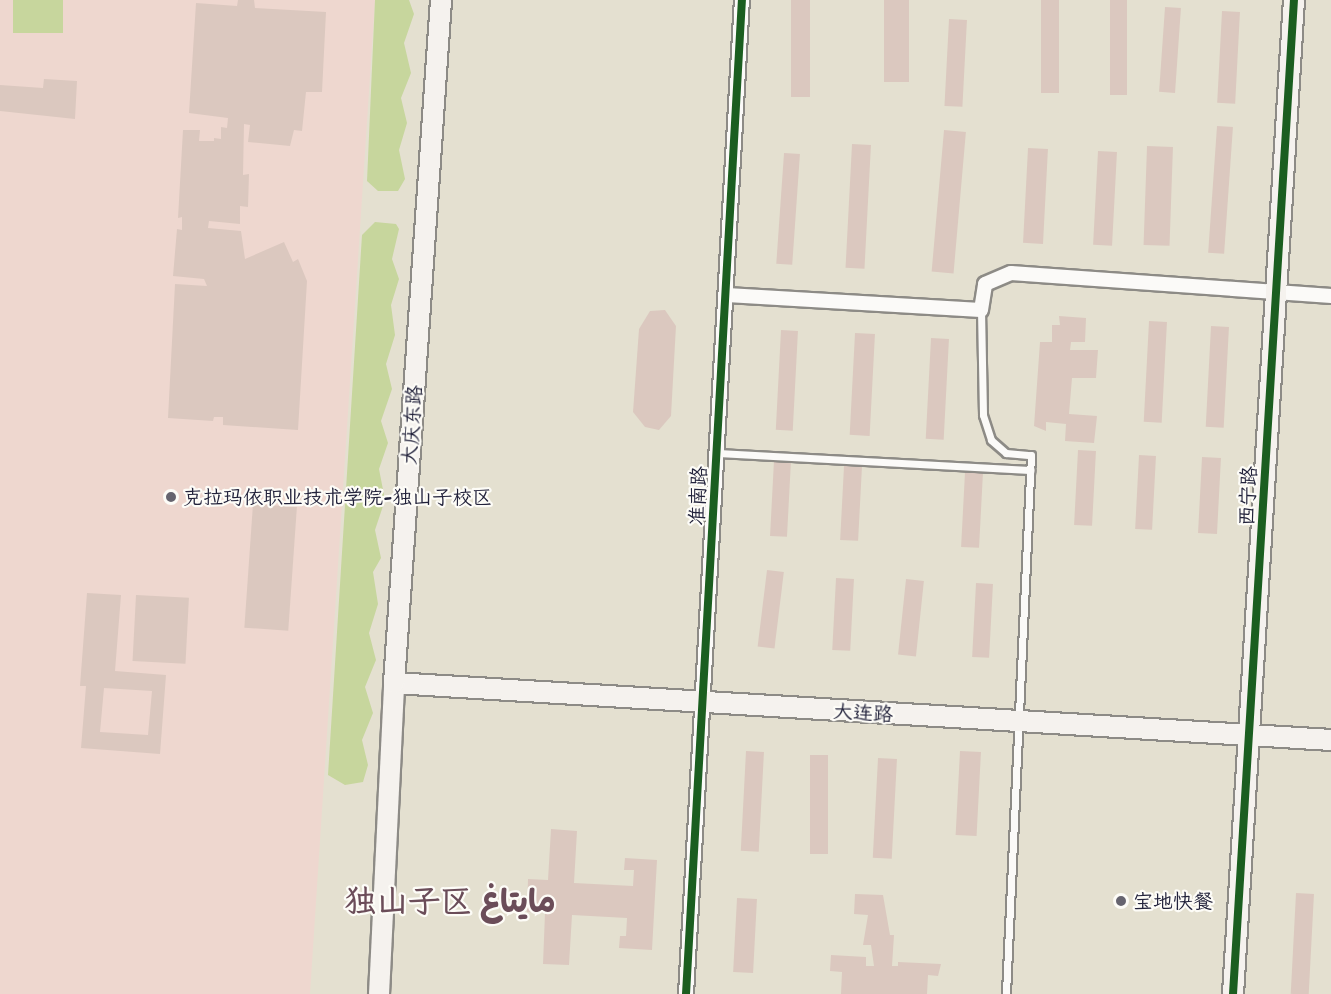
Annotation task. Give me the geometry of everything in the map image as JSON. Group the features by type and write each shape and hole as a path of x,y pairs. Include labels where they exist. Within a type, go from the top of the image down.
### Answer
{"street":[{"name":"大庆东路","path":"379,994 394,683 441,0"},
{"name":"准南路","path":"686,994 742,0"},
{"name":"西宁路","path":"1233,994 1251,735 1293,0"},
{"path":"727,295 981,310 986,284 1011,273 1331,296"},
{"name":"大连路","path":"394,683 703,704 1331,740"}],"lane":[{"path":"981,310 983,415 991,440 1006,453 1031,455 1006,994"},
{"path":"717,453 1031,470"}],"shaded area":[{"name":"克拉玛依职业技术学院-独山子校区","path":"0,0 375,0 310,994 0,994"}],"green space":[{"path":"13,0 63,0 63,33 13,33"},
{"path":"375,0 409,0 414,14 404,43 411,73 401,98 407,123 399,150 405,179 398,191 378,191 367,181"},
{"path":"375,222 396,224 399,229 392,259 399,279 391,305 395,335 386,364 392,389 381,421 388,443 379,469 385,500 375,530 381,558 373,572 378,604 369,633 376,660 365,687 373,713 362,740 368,765 363,782 345,785 328,775 362,235"}],"building":[{"path":"238,0 254,0 255,8 326,12 322,92 306,92 302,131 294,130 290,146 248,142 250,125 244,124 243,175 249,174 248,207 240,206 240,224 209,221 208,228 241,231 245,259 284,242 293,262 298,259 307,281 298,430 223,425 223,417 214,417 213,421 168,418 175,284 207,286 204,279 173,276 177,229 182,230 182,217 178,218 183,130 200,130 199,141 214,141 214,138 221,139 221,127 227,128 228,118 189,113 196,3 237,6"},
{"path":"791,0 810,0 810,97 791,97"},
{"path":"884,0 909,0 909,82 884,82"},
{"path":"1041,0 1059,0 1059,93 1041,93"},
{"path":"1110,0 1127,0 1127,95 1110,95"},
{"path":"1165,7 1181,8 1175,93 1159,92"},
{"path":"1222,11 1240,12 1235,104 1217,103"},
{"path":"949,19 967,20 962,107 944,106"},
{"path":"44,79 77,81 75,119 0,111 0,85 43,88"},
{"path":"1217,126 1233,127 1224,254 1208,253"},
{"path":"944,130 966,132 954,273 932,271"},
{"path":"852,144 871,145 864,269 846,268"},
{"path":"1147,146 1173,147 1170,246 1144,245"},
{"path":"1028,148 1048,149 1043,244 1023,243"},
{"path":"1098,151 1117,152 1112,246 1093,245"},
{"path":"784,153 800,154 792,265 776,264"},
{"path":"665,310 676,326 671,416 659,430 645,427 633,412 639,329 650,311"},
{"path":"1059,316 1086,318 1085,342 1071,342 1070,350 1098,350 1096,378 1072,378 1069,414 1097,416 1094,443 1065,441 1066,424 1046,422 1046,431 1034,426 1040,342 1052,342 1052,325 1060,325"},
{"path":"1149,321 1167,322 1162,423 1144,422"},
{"path":"1211,326 1229,327 1224,428 1206,427"},
{"path":"781,330 798,331 793,431 776,430"},
{"path":"855,333 875,334 870,436 850,435"},
{"path":"931,338 949,339 944,440 926,439"},
{"path":"1078,450 1096,451 1092,526 1074,525"},
{"path":"1139,455 1156,456 1152,530 1135,529"},
{"path":"1202,457 1221,458 1217,534 1198,533"},
{"path":"774,460 791,461 787,537 770,536"},
{"path":"844,466 862,467 858,541 840,540"},
{"path":"965,472 983,473 979,548 961,547"},
{"path":"253,504 297,507 288,631 244,628"},
{"path":"767,570 784,572 774,648 758,646"},
{"path":"836,578 854,579 850,651 832,650"},
{"path":"906,579 924,581 916,656 898,655"},
{"path":"976,583 993,584 989,658 972,657"},
{"path":"87,593 121,595 115,671 166,675 160,754 81,748 86,686 80,686","holes":["104,688 152,691 148,735 100,732"]},
{"path":"136,595 189,598 185,664 133,661"},
{"path":"746,751 764,752 759,852 741,851"},
{"path":"960,751 981,752 977,836 956,835"},
{"path":"810,755 828,755 828,854 810,854"},
{"path":"878,758 897,759 892,859 873,858"},
{"path":"551,829 577,831 574,883 633,886 634,870 624,870 625,858 657,860 652,950 619,948 620,936 626,936 627,918 572,915 569,965 543,964 545,913 527,912 528,879 548,880"},
{"path":"1296,893 1314,894 1309,994 1291,994"},
{"path":"855,894 883,895 890,935 894,935 892,966 898,966 898,962 941,964 938,976 928,975 927,994 841,994 842,972 830,971 831,955 866,957 866,966 874,966 871,945 863,945 868,915 854,914"},
{"path":"737,898 757,899 753,973 733,972"}],"cycle path":[{"path":"686,994 742,0"},
{"path":"1233,994 1294,0"}],"place":[{"name":"克拉玛依职业技术学院-独山子校区","path":"171,497"},
{"name":"宝地快餐","path":"1121,901"}],"district":[{"name":"独山子区 مايتاغ","path":"450,902"}]}
